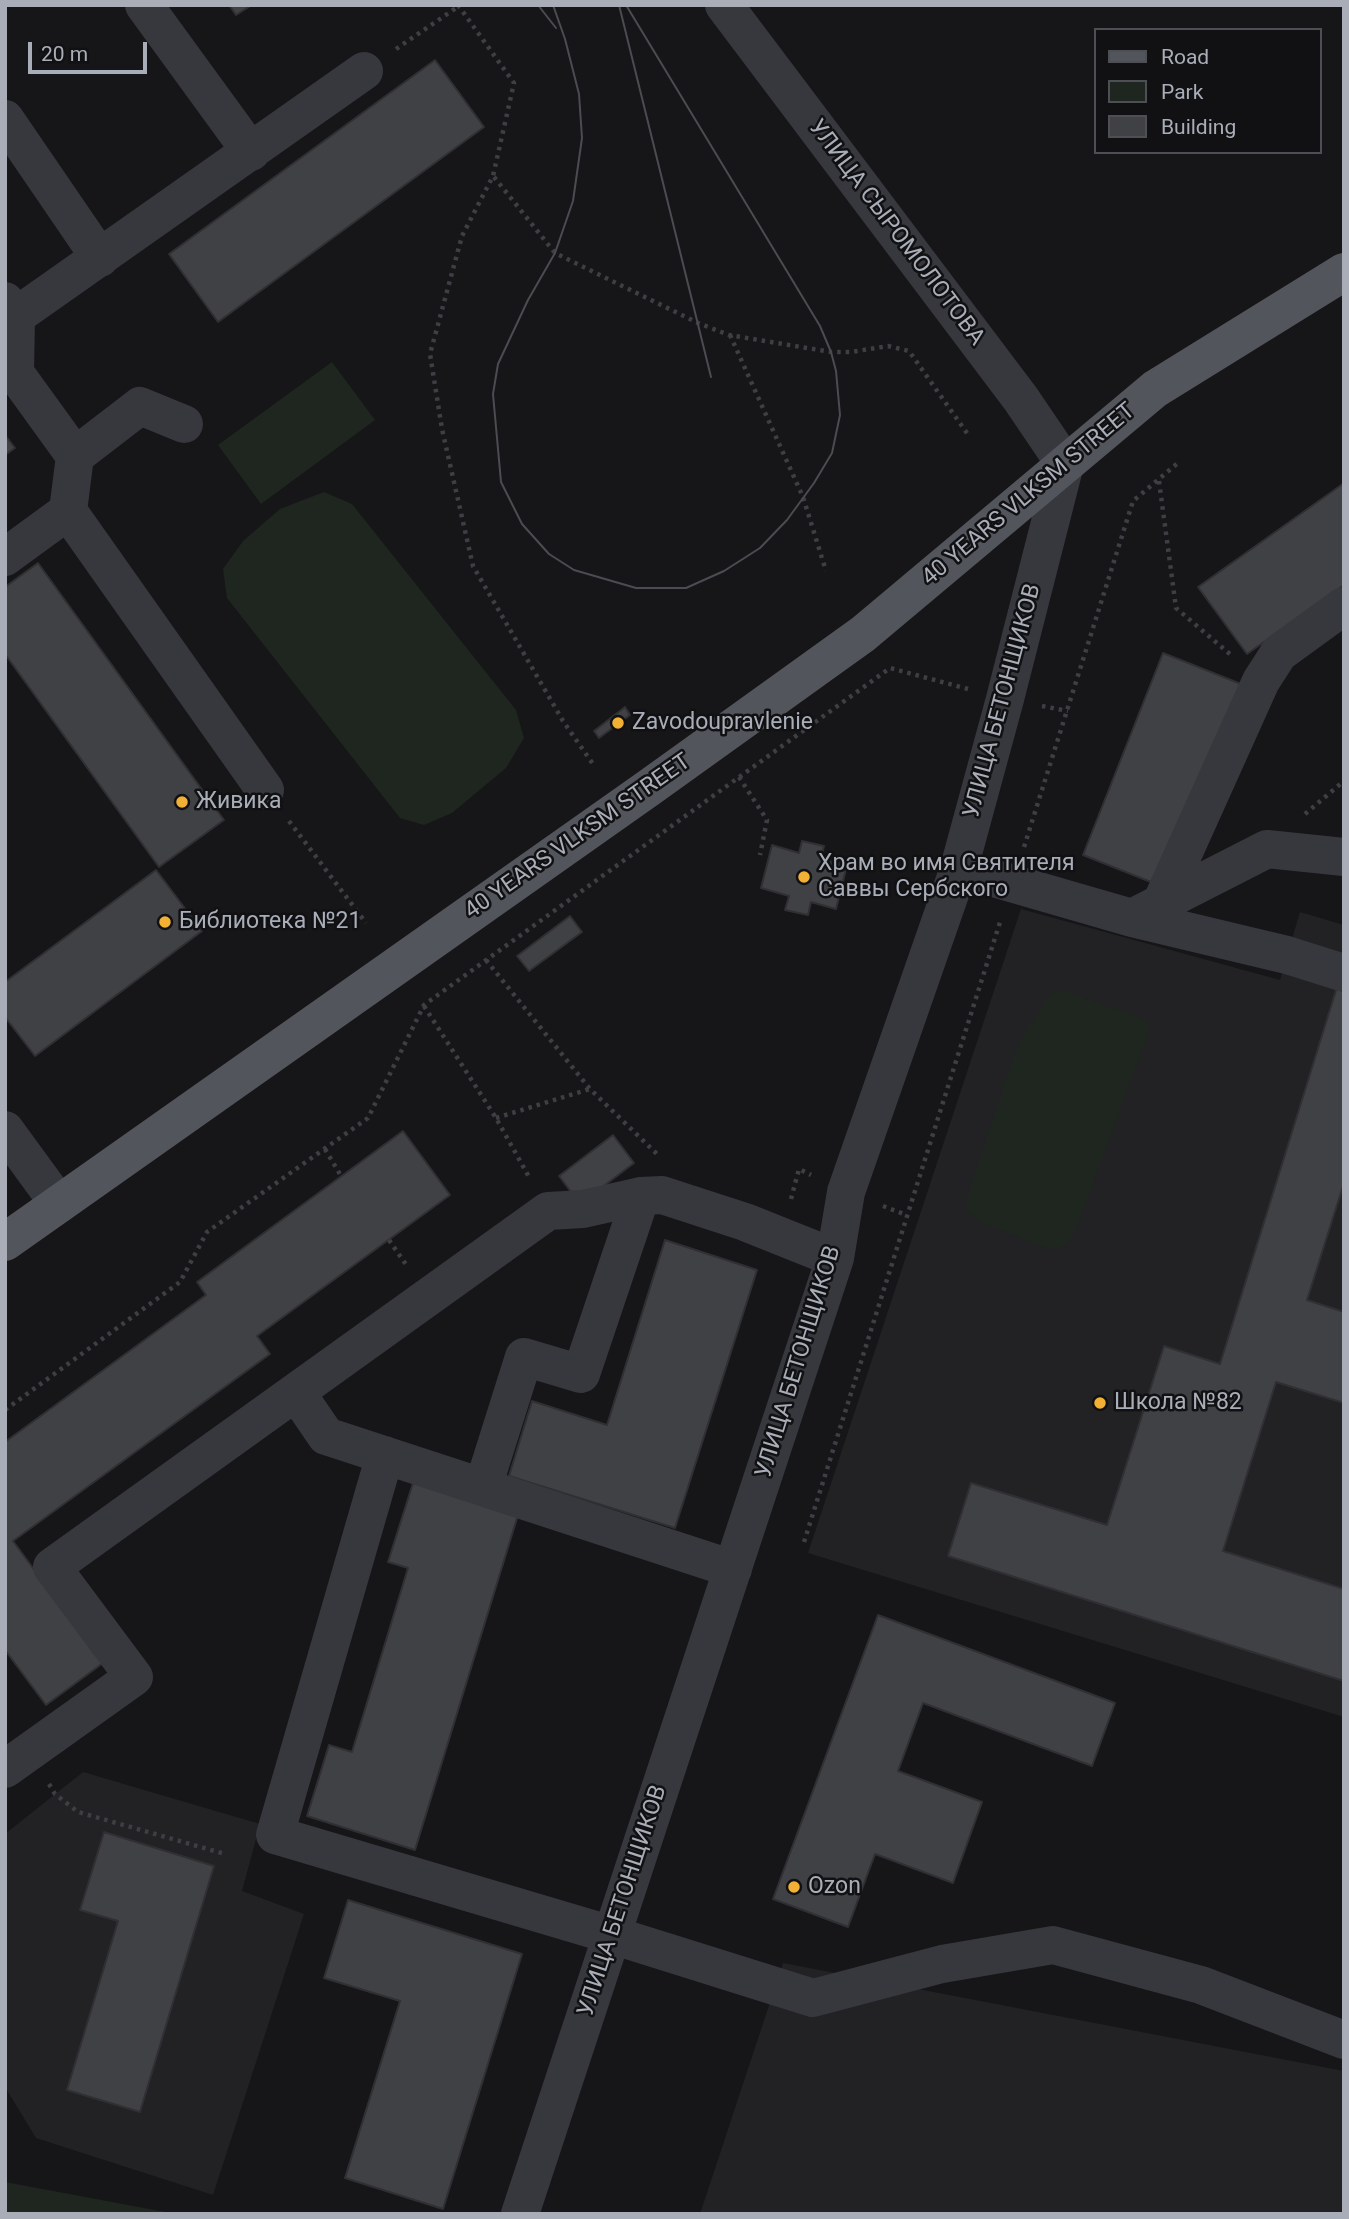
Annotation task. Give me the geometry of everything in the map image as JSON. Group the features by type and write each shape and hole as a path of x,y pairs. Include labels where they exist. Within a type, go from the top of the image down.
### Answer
{"main road":[{"name":"40 YEARS VLKSM STREET","path":"5,1242 863,634 1156,389 1344,272"}],"street":[{"path":"145,5 251,152"},
{"name":"УЛИЦА СЫРОМОЛОТОВА","path":"724,5 1021,399 1065,464"},
{"path":"265,790 68,511 75,456 15,373 10,308 100,258 364,71"},
{"path":"5,119 100,258"},
{"path":"75,456 140,406 184,424"},
{"name":"УЛИЦА БЕТОНЩИКОВ","path":"520,2214 835,1258 846,1192 959,868 1065,464"},
{"path":"5,557 68,511"},
{"path":"1147,910 1261,681 1279,653 1344,606"},
{"path":"1147,910 1267,849 1344,857"},
{"path":"959,868 1012,885 1147,910 1344,973"},
{"path":"5,1130 59,1204"},
{"path":"17,1761 134,1677 52,1567 548,1211 583,1209 641,1196 662,1195 745,1222 835,1258"},
{"path":"483,1487 524,1357 581,1374 641,1196"},
{"path":"296,1392 327,1436 733,1569"},
{"path":"385,1455 275,1835 813,1998 942,1964 1053,1945 1201,1985 1344,2040"}],"path":[{"path":"364,71 459,6 514,83 493,176 462,236 430,354 442,429 473,566 563,722 595,767"},
{"path":"493,176 555,253 698,323 729,335 831,352 888,346 909,351 969,436"},
{"path":"729,335 803,497 826,571"},
{"path":"804,1542 1133,501 1180,462"},
{"path":"1158,480 1176,608 1261,681"},
{"path":"5,1410 180,1282 207,1232 368,1118 424,1005 890,668 1005,699 1068,711"},
{"path":"739,777 767,820 760,855"},
{"path":"265,790 366,923"},
{"path":"486,960 590,1089 660,1157"},
{"path":"424,1005 496,1118 548,1211"},
{"path":"496,1118 590,1089"},
{"path":"325,1149 341,1176"},
{"path":"17,1761 78,1812 225,1854"}],"shaded area":[{"name":"Школа №82","path":"1021,909 1280,980 1300,912 1344,925 1344,1717 808,1553"},
{"path":"83,1772 260,1824 242,1891 304,1914 213,2195 36,2138 5,2087 5,1834"},
{"path":"783,1963 1344,2071 1344,2214 700,2214"}],"green space":[{"path":"332,362 375,420 261,504 218,445"},
{"path":"324,492 352,504 516,710 524,738 506,768 452,813 424,825 400,818 227,598 223,569 243,541 280,509"},
{"path":"1062,990 1146,1020 1149,1030 1075,1232 1069,1242 1055,1250 979,1221 967,1209 967,1198 1018,1044 1051,994"},
{"path":"5,2182 176,2214 5,2214"}],"building":[{"path":"229,5 252,5 236,15"},
{"path":"435,60 484,127 218,322 169,254"},
{"path":"5,435 15,448 5,455"},
{"path":"1344,483 1344,585 1247,654 1198,587"},
{"path":"38,563 224,820 159,867 5,654 5,587"},
{"path":"1163,653 1241,684 1161,886 1083,855"},
{"path":"625,707 630,715 599,738 594,731"},
{"name":"Храм во имя Святителя Саввы Сербского","path":"802,841 824,846 821,859 847,865 836,909 811,902 808,915 785,910 789,896 761,888 772,845 799,853"},
{"path":"156,870 202,931 35,1056 5,1017 5,982"},
{"path":"570,916 582,932 529,971 517,956"},
{"path":"1337,987 1344,989 1344,1183 1307,1300 1344,1312 1344,1403 1276,1382 1223,1551 1344,1589 1344,1681 948,1556 971,1483 1107,1525 1164,1346 1220,1364"},
{"path":"403,1131 450,1195 257,1336 270,1354 13,1541 103,1663 46,1705 5,1650 5,1442 206,1295 197,1282"},
{"path":"613,1135 634,1163 580,1204 559,1176"},
{"path":"665,1240 757,1270 675,1528 509,1476 532,1401 607,1425"},
{"path":"413,1483 518,1515 415,1850 307,1816 329,1745 352,1752 408,1568 388,1562"},
{"path":"878,1615 1115,1703 1092,1766 923,1703 898,1771 982,1802 953,1883 875,1854 848,1927 773,1899"},
{"path":"104,1832 214,1866 140,2112 67,2090 118,1921 80,1910"},
{"path":"348,1900 522,1954 443,2209 345,2178 400,2001 324,1978"}],"tram line":[{"path":"538,5 556,28"},
{"path":"553,5 579,94 582,138 573,201 555,253 528,300 498,364 493,394 501,482 522,524 549,554 574,570 636,588 686,588 724,571 760,548 787,520 814,483 832,453 840,415 836,371 820,326 626,5"},
{"path":"619,5 711,377"}],"place":[{"name":"Zavodoupravlenie","path":"618,723"},
{"name":"Живика","path":"182,802"},
{"name":"Храм во имя Святителя Саввы Сербского","path":"804,877"},
{"name":"Библиотека №21","path":"165,922"},
{"name":"Школа №82","path":"1100,1403"},
{"name":"Ozon","path":"794,1887"}]}
